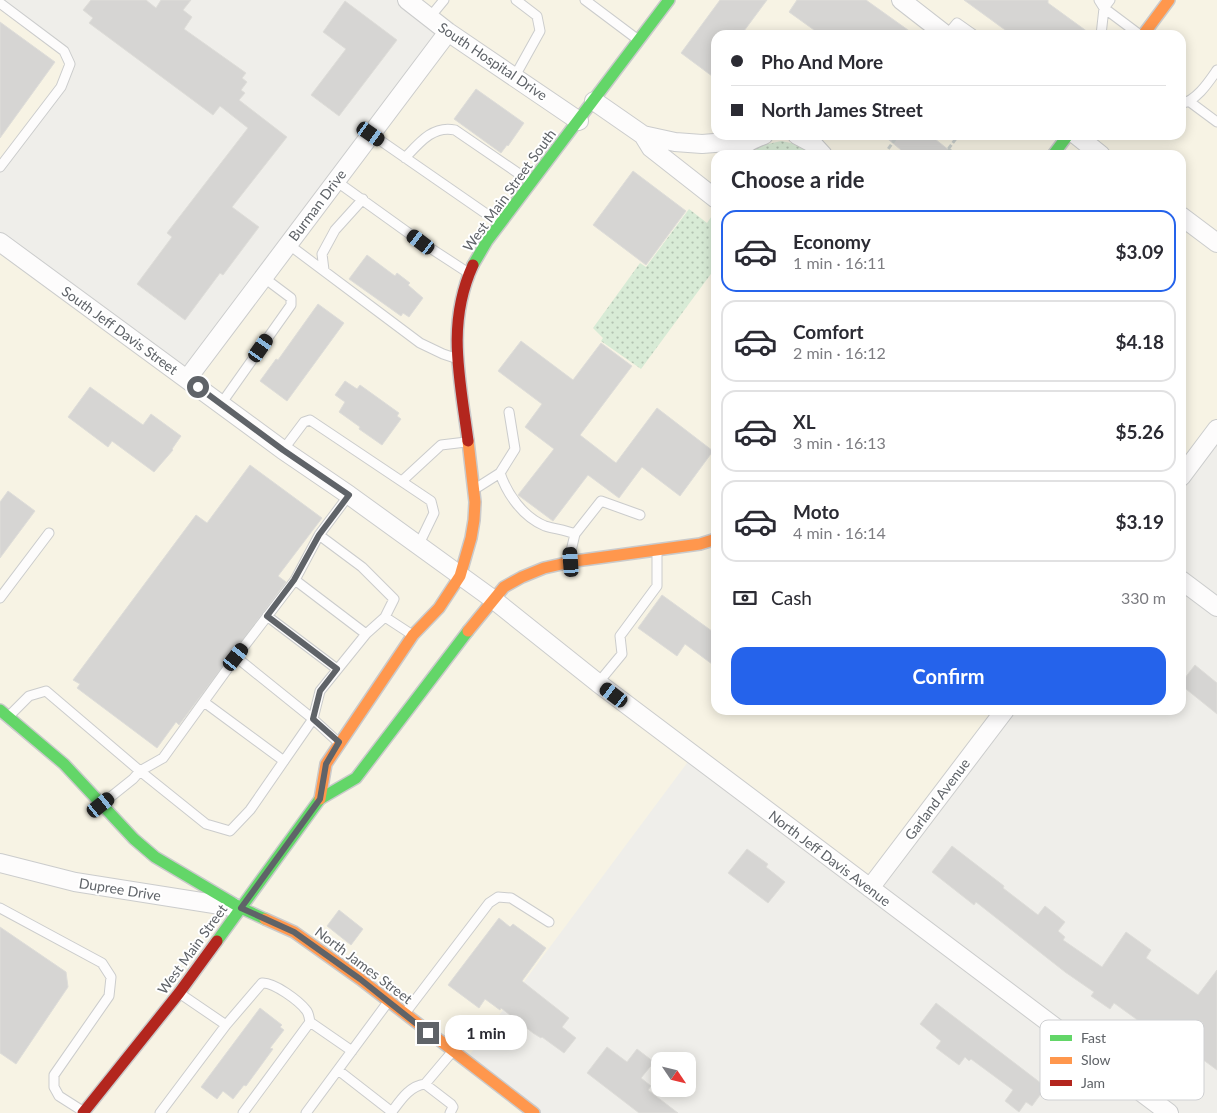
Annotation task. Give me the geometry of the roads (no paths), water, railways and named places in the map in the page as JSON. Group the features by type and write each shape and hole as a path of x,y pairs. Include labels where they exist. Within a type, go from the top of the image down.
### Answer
{"main road":[{"name":"West Main Street South","path":"460,576 474,520 474,490 457,358 456,322 469,273 480,252 669,0"},
{"path":"1146,30 1170,0"},
{"name":"West Main Street","path":"83,1112 180,993 320,799 356,778 466,633 504,588 522,576 544,568 571,562 700,544 711,541"},
{"name":"West Main Street","path":"320,799 326,764 339,742 413,635 439,608 460,576"},
{"name":"North James Street","path":"4,713 64,764 134,839 155,857 241,908 294,932 388,1001 534,1113"}],"street":[{"name":"South Hospital Drive","path":"407,0 448,32 579,121"},
{"path":"910,3 941,30"},
{"name":"Burman Drive","path":"186,379 448,32"},
{"path":"594,101 643,135 675,142 702,144 734,140"},
{"path":"643,135 651,148 711,195"},
{"path":"739,150 754,140"},
{"path":"806,140 819,150"},
{"path":"1082,140 1095,150"},
{"path":"1186,220 1217,243"},
{"name":"South Jeff Davis Street","path":"0,242 283,450 349,495 494,600"},
{"path":"1186,470 1217,429"},
{"path":"1186,584 1217,607"},
{"name":"North Jeff Davis Avenue","path":"494,600 598,683 1045,1020"},
{"name":"Garland Avenue","path":"870,888 1001,715"},
{"name":"Dupree Drive","path":"0,863 74,882 241,908"},
{"name":"North Jeff Davis Avenue","path":"1152,1100 1169,1113"}],"lane":[{"path":"430,17 444,0"},
{"path":"515,76 540,31 537,16 516,0"},
{"path":"585,0 639,41"},
{"path":"0,3 64,50 70,64 61,87 0,167"},
{"path":"1104,3 1136,30"},
{"path":"1101,30 1104,3"},
{"path":"951,30 957,23 967,30"},
{"path":"1217,70 1207,84 1186,103 1217,122"},
{"path":"405,158 423,139 436,131 447,128 455,130 532,182"},
{"path":"371,134 501,224"},
{"path":"336,181 421,242 469,273"},
{"path":"324,270 322,254 335,230 363,200"},
{"path":"288,244 420,344 442,354 457,358"},
{"path":"222,404 291,305 291,298 263,278"},
{"path":"474,490 500,473 515,449 509,412"},
{"path":"283,450 304,422 310,420 431,501 434,513 418,546"},
{"path":"402,481 441,445 469,442"},
{"path":"500,473 510,494 520,509 526,514 542,525 575,534"},
{"path":"101,805 140,771 163,758 294,580 319,535 349,495"},
{"path":"571,562 571,551 575,534 601,501 640,515"},
{"path":"0,598 48,533"},
{"path":"4,713 29,696 46,691 206,824 230,831 250,810 313,719 320,691 366,634 385,618 394,599 362,567 319,535"},
{"path":"598,683 622,654 620,636 657,586 657,550"},
{"path":"294,580 366,634"},
{"path":"267,616 337,669"},
{"path":"385,618 413,635"},
{"path":"236,657 339,742"},
{"path":"204,702 284,762"},
{"path":"404,1014 489,903 498,897 511,898 549,922"},
{"path":"0,908 102,963 111,978 109,996 54,1075 54,1088 59,1096 83,1112"},
{"path":"160,1113 226,1025 259,985 266,982 284,992 307,1011 310,1022 352,1051"},
{"path":"180,993 226,1025"},
{"path":"306,1113 388,1001"},
{"path":"243,1113 310,1022"},
{"path":"338,1070 391,1112 412,1089 424,1084 452,1051"},
{"path":"424,1084 451,1104 453,1107 450,1113"}]}
